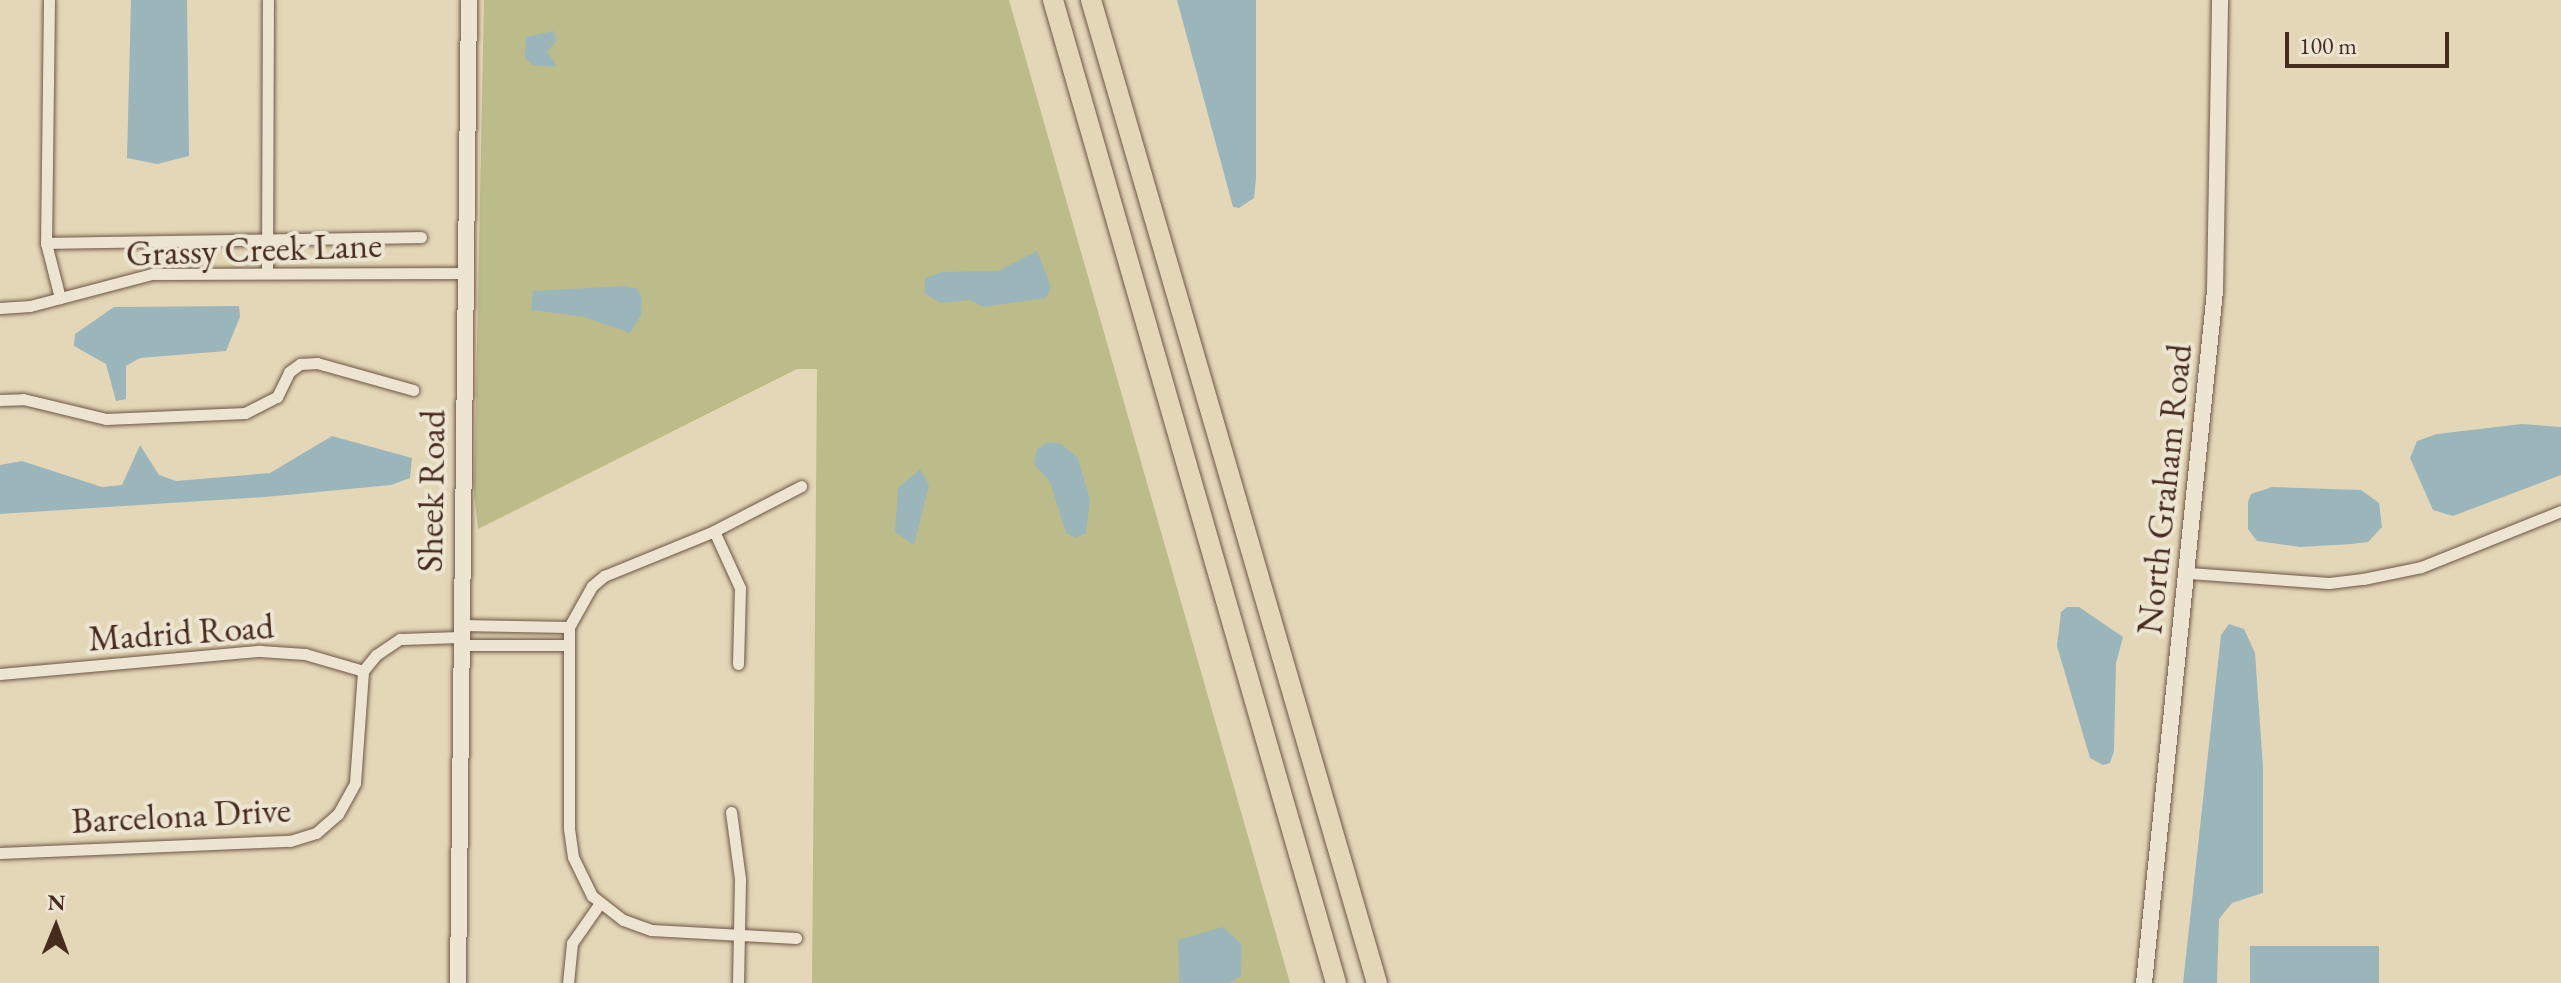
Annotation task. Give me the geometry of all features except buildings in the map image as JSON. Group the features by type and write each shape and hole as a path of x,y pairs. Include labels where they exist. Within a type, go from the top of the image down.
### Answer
{"highway":[{"path":"1053,0 1336,983"},
{"path":"1091,0 1377,983"}],"street":[{"path":"49,0 46,243 60,298"},
{"path":"267,271 268,0"},
{"name":"Sheek Road","path":"458,983 469,0"},
{"name":"North Graham Road","path":"2144,983 2189,573 2215,291 2220,0"},
{"path":"46,243 421,237"},
{"name":"Grassy Creek Lane","path":"0,308 60,298 152,274 267,271 465,273"},
{"path":"0,400 23,399 106,419 245,413 264,407 277,397 289,372 308,363 413,390"},
{"path":"796,938 740,931 651,930 623,920 600,903 581,880 569,828 569,627 592,586 604,576 714,531 801,486"},
{"path":"2189,573 2329,583 2363,579 2421,567 2561,511"},
{"path":"714,531 740,588 738,664"},
{"path":"363,671 376,655 400,639 569,627"},
{"path":"461,636 569,645"},
{"name":"Madrid Road","path":"0,674 260,651 305,654 363,671"},
{"name":"Barcelona Drive","path":"0,853 290,841 316,833 338,814 355,783 363,671"},
{"path":"731,812 740,859 738,983"},
{"path":"568,983 572,943 600,903"}],"green space":[{"path":"484,0 1009,0 1290,983 812,983 817,369 797,369 478,529 474,494"}],"water":[{"path":"131,0 187,0 189,156 157,164 127,158"},
{"path":"1177,0 1256,0 1256,178 1254,198 1239,208 1233,207"},
{"path":"554,31 556,42 547,51 557,67 532,65 525,57 526,37"},
{"path":"1037,251 1051,287 1046,298 984,307 970,300 941,303 925,294 925,278 942,272 998,271"},
{"path":"626,286 638,289 642,299 641,315 630,333 585,317 531,310 533,291"},
{"path":"239,306 240,317 226,351 140,358 126,366 126,399 116,401 106,364 74,346 75,334 114,307"},
{"path":"2522,424 2561,427 2561,475 2453,516 2433,510 2410,458 2417,441 2437,434"},
{"path":"332,436 412,458 410,478 391,485 265,497 0,514 0,465 22,461 102,487 122,485 140,445 159,475 176,481 270,473"},
{"path":"1048,442 1061,444 1078,458 1090,500 1086,533 1076,538 1066,533 1050,482 1034,464 1037,449"},
{"path":"920,469 929,485 914,545 895,532 898,488"},
{"path":"2272,487 2361,490 2379,503 2382,527 2368,542 2352,544 2300,547 2257,541 2248,529 2248,502 2251,494"},
{"path":"2067,607 2079,607 2123,637 2116,663 2114,751 2110,763 2103,765 2090,758 2057,646 2061,612"},
{"path":"2229,624 2244,629 2255,653 2263,767 2263,893 2232,903 2219,919 2217,983 2183,983 2221,635"},
{"path":"1223,927 1242,945 1241,976 1229,983 1179,983 1178,940"},
{"path":"2250,946 2379,946 2379,983 2250,983"}]}
